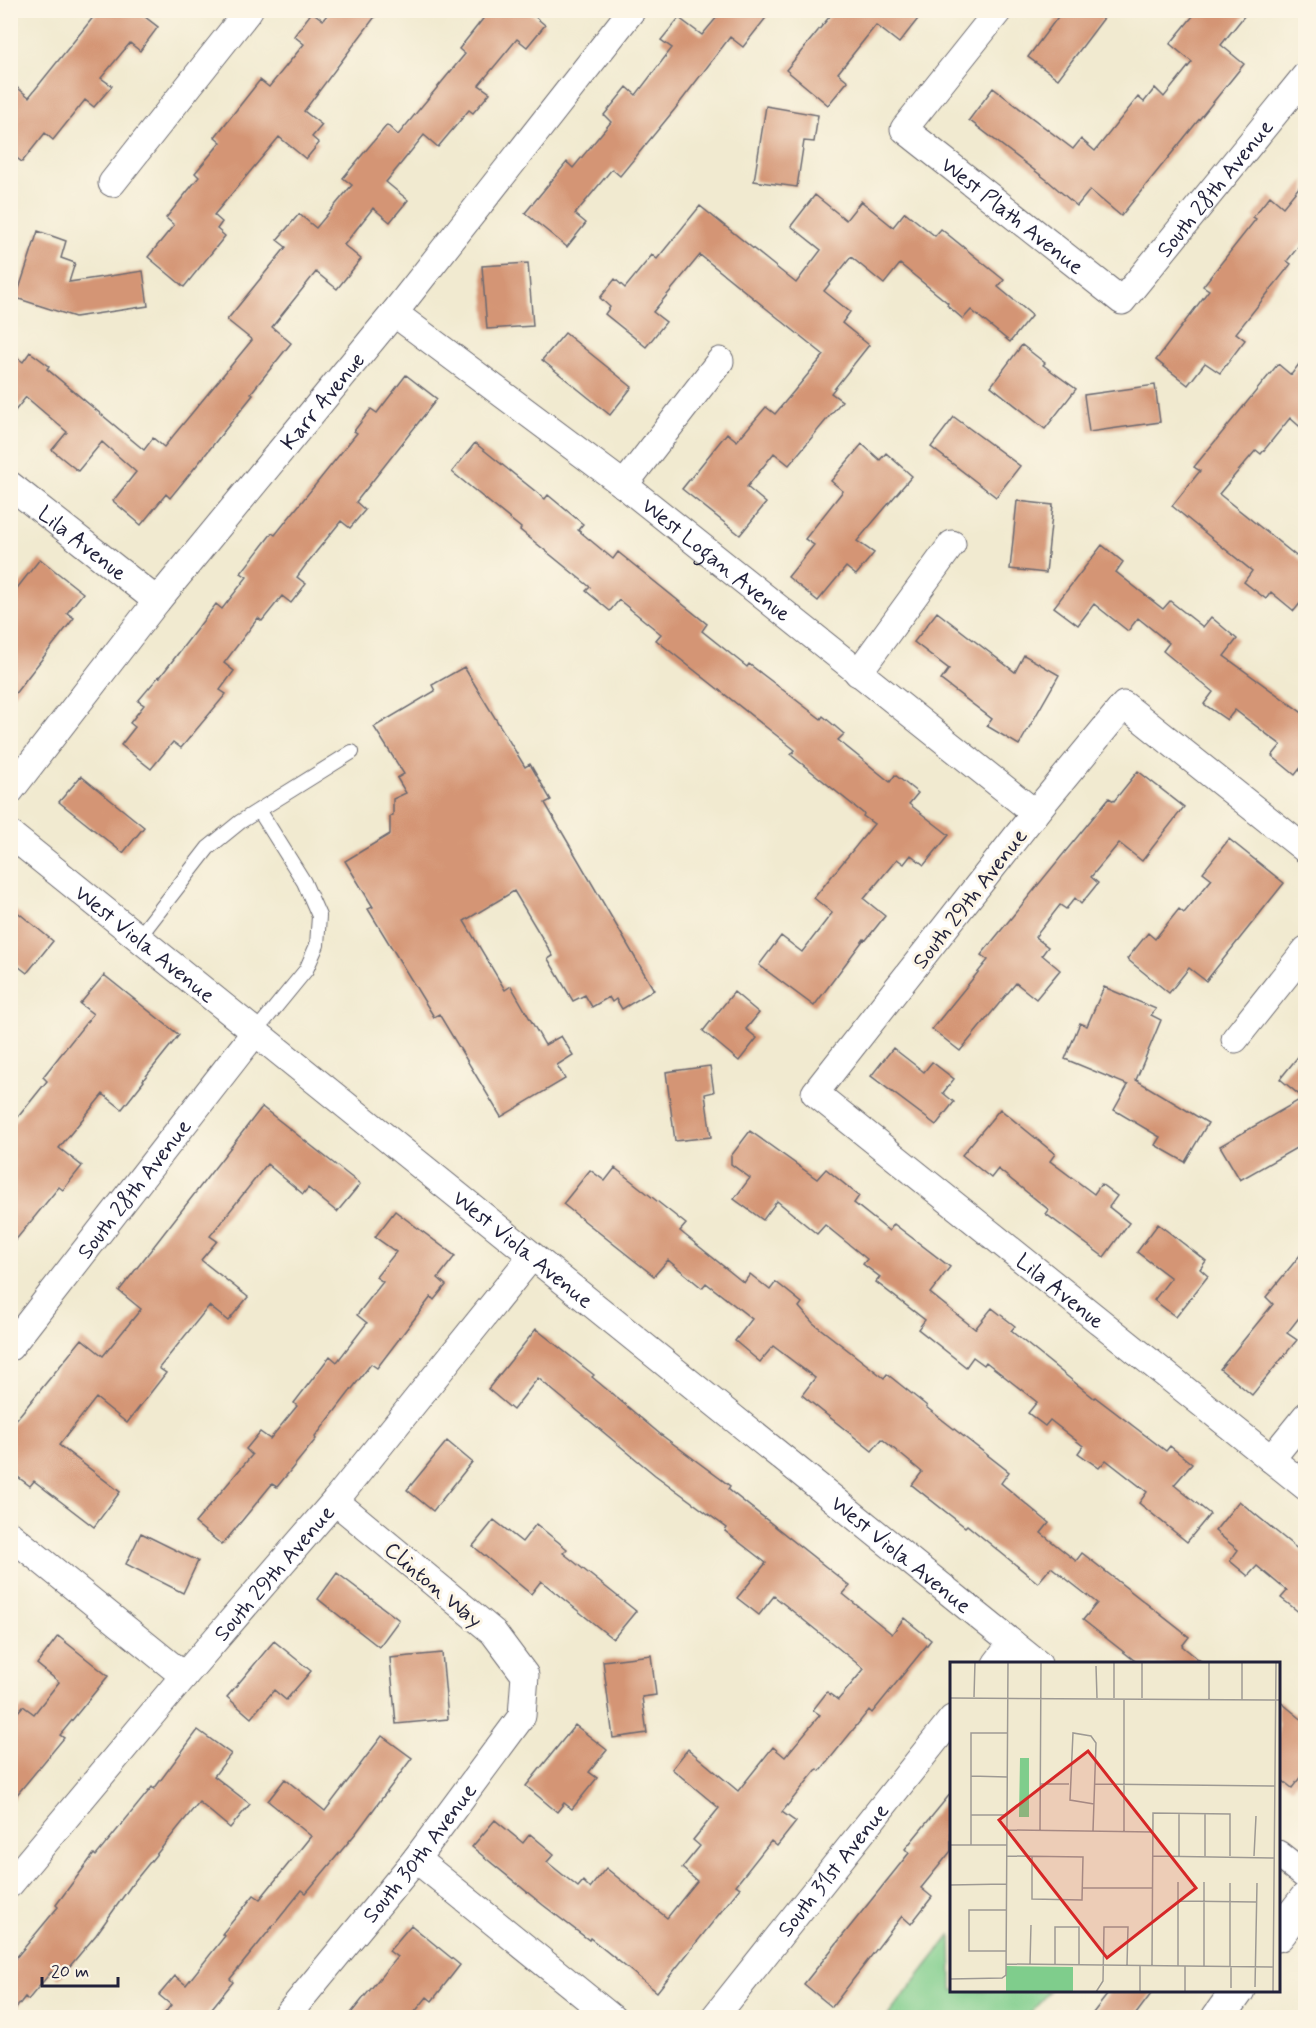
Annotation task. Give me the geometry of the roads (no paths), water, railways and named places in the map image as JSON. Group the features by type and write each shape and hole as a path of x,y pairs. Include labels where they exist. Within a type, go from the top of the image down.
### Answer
{"street":[{"path":"112,183 249,10"},
{"name":"Karr Avenue","path":"10,791 157,601 394,313 632,10"},
{"name":"West Plath Avenue","path":"999,10 904,129 1122,301"},
{"name":"South 28th Avenue","path":"1122,301 1305,75"},
{"name":"West Logan Avenue","path":"394,313 624,485 1035,813"},
{"path":"624,485 720,361"},
{"name":"Lila Avenue","path":"10,485 157,601"},
{"path":"858,673 952,543"},
{"name":"South 29th Avenue","path":"815,1093 1035,813 1124,705 1305,850"},
{"name":"West Viola Avenue","path":"10,834 532,1256 1004,1653 1032,1662"},
{"path":"1235,1039 1305,950"},
{"name":"South 28th Avenue","path":"10,1347 256,1031"},
{"name":"Lila Avenue","path":"815,1093 1305,1486"},
{"name":"South 29th Avenue","path":"10,1884 184,1676 335,1501 532,1256"},
{"path":"1271,1459 1305,1416"},
{"name":"Clinton Way","path":"335,1501 493,1632 525,1675"},
{"path":"10,1535 184,1676"},
{"name":"South 30th Avenue","path":"285,2018 416,1858 522,1716 525,1675"},
{"name":"South 31st Avenue","path":"714,2018 950,1720"},
{"path":"1280,1856 1305,1876"},
{"path":"416,1858 612,2018"},
{"path":"1280,1932 1305,1899"},
{"path":"1218,2018 1237,1992"}],"lane":[{"path":"140,937 208,848 240,822 352,752"},
{"path":"256,1031 306,969 317,945 319,916 304,882 259,810"}]}
